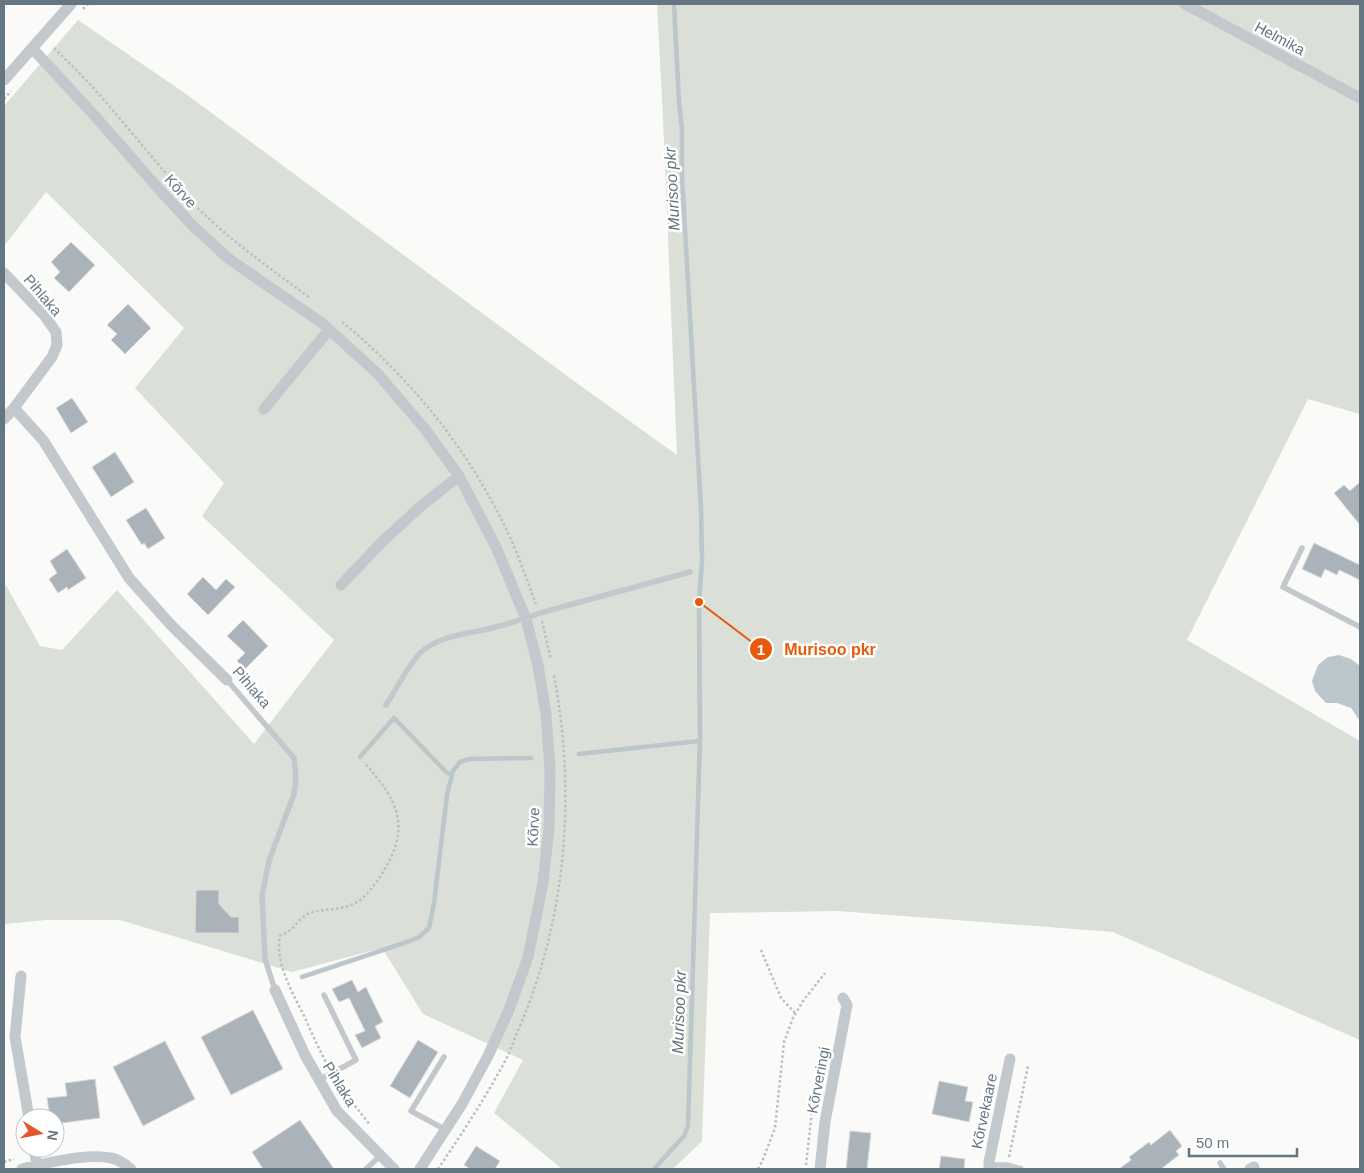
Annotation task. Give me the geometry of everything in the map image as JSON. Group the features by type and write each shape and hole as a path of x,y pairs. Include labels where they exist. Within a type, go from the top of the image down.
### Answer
{"street":[{"path":"4,80 71,4"},
{"name":"Helmika","path":"1185,4 1360,98"},
{"name":"Kõrve","path":"32,48 94,114 156,187 192,225 229,259 322,323 377,373 425,429 459,476 496,547 526,619 538,665 546,714 550,769 549,828 543,883 528,957 510,1010 462,1104 420,1169"},
{"name":"Pihlaka","path":"4,273 44,315 56,332 57,345 52,357 14,408 43,440 129,578 171,625 227,680"},
{"path":"264,409 330,330"},
{"path":"4,419 14,408"},
{"path":"341,585 396,529 421,506 459,476"},
{"path":"21,976 15,1037 27,1108"},
{"name":"Pihlaka","path":"275,990 305,1055 337,1111 394,1169"},
{"name":"Kõrveringi","path":"820,1169 825,1122 848,1005 843,998"},
{"name":"Kõrvekaare","path":"989,1167 1010,1060"},
{"path":"22,1169 89,1156 113,1158 131,1169"},
{"path":"36,1158 37,1166"}],"lane":[{"path":"1302,548 1283,587 1360,626"},
{"path":"386,705 413,662 433,644 690,572"},
{"name":"Pihlaka","path":"227,680 294,758 296,777 294,794 269,861 262,895 265,960 275,990"},
{"path":"319,1080 356,1060 324,995"},
{"path":"444,1057 411,1111 446,1130"},
{"path":"366,1169 380,1156"},
{"path":"1220,1163 1224,1169"},
{"path":"989,1167 1007,1165 1020,1169"}],"path":[{"path":"54,48 110,106 190,200 247,251 312,299"},
{"path":"342,322 416,392 479,478 509,534 540,613 552,665"},
{"path":"438,1169 505,1062 528,1009 542,968 550,935 563,862 566,799 564,750 554,674"},
{"path":"364,762 387,790 395,805 398,833 388,863 378,880 357,902 344,908 308,913 290,931 280,936 279,945 281,960 289,985 332,1072 345,1093 373,1128"},
{"path":"761,950 781,998 796,1014"},
{"path":"763,1169 759,1168 776,1128 784,1042 803,1002 826,973"},
{"path":"1007,1165 1028,1066"}],"shaded area":[{"path":"657,4 1360,4 1360,414 1308,399 1187,640 1360,741 1360,1040 1113,932 838,911 710,913 702,1141 673,1169 562,1169 494,1113 523,1060 423,1014 382,948 292,972 120,920 46,920 4,924 4,582 40,646 62,650 117,590 254,744 334,640 202,516 224,483 135,388 184,328 46,192 4,246 4,106 78,20 186,94 677,455"},
{"path":"1339,655 1351,659 1360,666 1360,721 1351,708 1337,703 1326,703 1315,691 1312,681 1318,665 1328,657"}],"building":[{"path":"71,242 95,265 69,292 54,278 60,272 51,262"},
{"path":"128,304 151,328 125,354 111,340 117,334 107,325"},
{"path":"72,398 88,422 71,433 56,408"},
{"path":"115,452 134,482 111,497 92,467"},
{"path":"1360,482 1360,525 1334,493 1344,485 1350,491"},
{"path":"146,508 165,538 148,549 144,543 142,545 126,520"},
{"path":"1314,543 1360,565 1360,580 1339,570 1337,575 1325,569 1321,578 1302,569"},
{"path":"67,549 86,578 68,590 67,587 58,593 49,579 57,573 50,561"},
{"path":"203,577 216,590 226,579 235,587 208,615 187,594"},
{"path":"243,620 268,646 245,669 237,661 245,653 227,636"},
{"path":"196,890 219,890 219,904 231,917 239,917 239,933 195,933"},
{"path":"352,980 358,992 366,987 383,1022 375,1026 381,1038 362,1048 355,1035 365,1031 349,998 339,1002 332,989"},
{"path":"253,1010 283,1069 231,1095 201,1037"},
{"path":"418,1040 438,1052 410,1098 390,1086"},
{"path":"165,1041 195,1099 143,1126 113,1067"},
{"path":"95,1079 100,1118 65,1123 65,1108 48,1108 47,1098 67,1096 65,1083"},
{"path":"939,1081 968,1087 965,1101 973,1102 969,1122 932,1114"},
{"path":"300,1120 334,1169 263,1169 252,1152"},
{"path":"1170,1130 1182,1146 1176,1151 1179,1155 1161,1169 1119,1169 1131,1160 1129,1157 1149,1142 1151,1145"},
{"path":"850,1131 871,1133 867,1169 846,1169"},
{"path":"476,1146 500,1161 495,1169 470,1169 464,1165"},
{"path":"941,1156 965,1159 964,1169 939,1169"}],"waterway":[{"name":"Murisoo pkr","path":"654,1169 684,1136 688,1126 700,739 699,602 702,561 701,509 674,4"},
{"path":"360,757 394,718 447,773 452,774"},
{"path":"579,754 699,741"},
{"path":"302,977 407,942 419,937 429,928 434,903 447,795 453,771 460,762 469,759 531,758"}],"place":[{"name":"Murisoo pkr","path":"699,602"}]}
